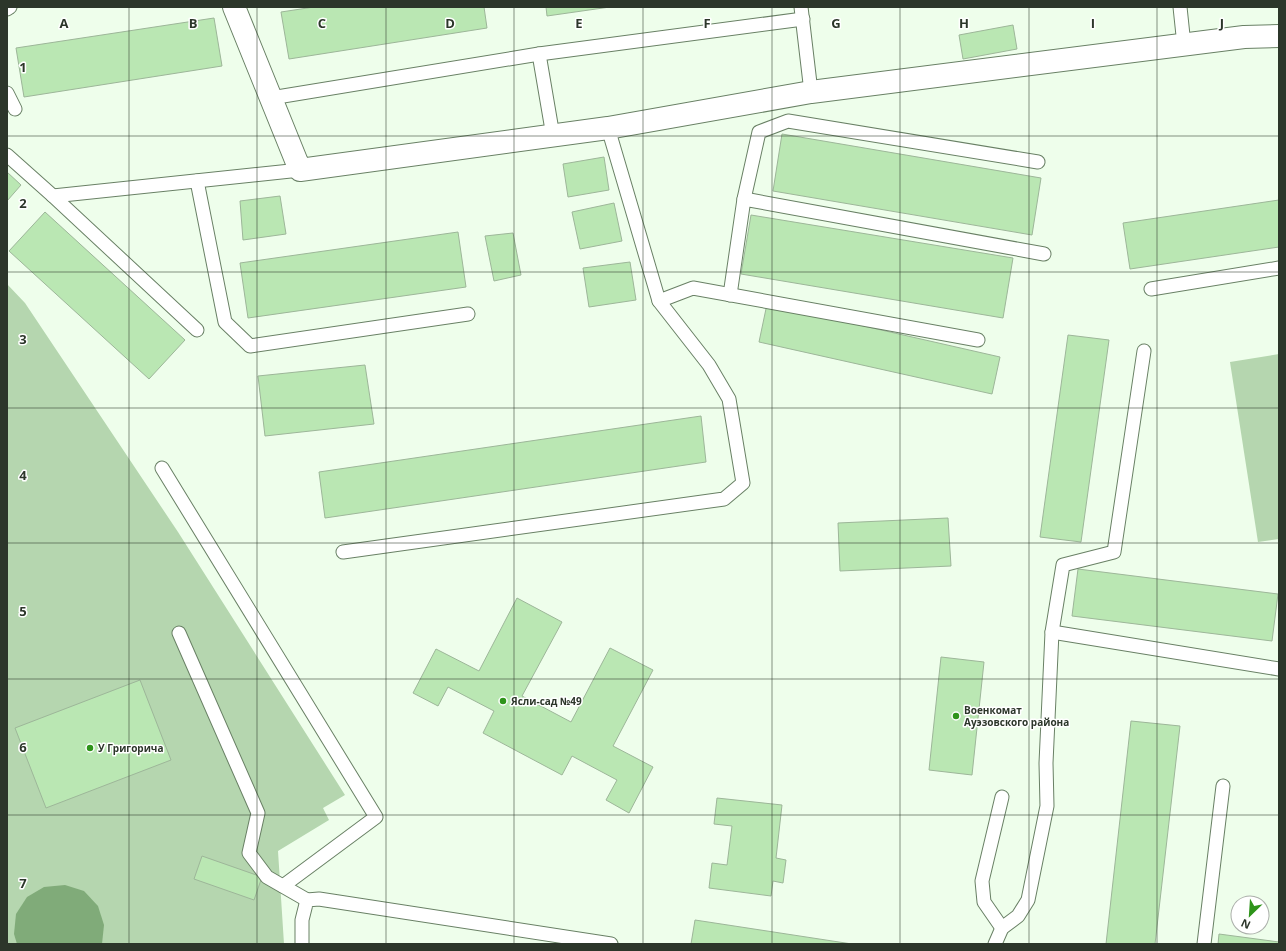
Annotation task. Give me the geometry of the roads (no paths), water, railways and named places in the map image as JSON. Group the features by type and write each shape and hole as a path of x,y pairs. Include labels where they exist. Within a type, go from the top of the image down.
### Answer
{"street":[{"path":"234,7 300,170 608,128 812,92 1244,37 1279,36"}],"lane":[{"path":"1180,7 1184,45"},
{"path":"271,98 802,13 812,92"},
{"path":"539,54 553,136"},
{"path":"7,93 15,109"},
{"path":"730,295 744,199 759,132 788,121 1038,162"},
{"path":"343,552 724,499 743,484 729,398 709,365 659,301 608,128"},
{"path":"7,155 198,330"},
{"path":"53,196 300,170"},
{"path":"197,181 225,322 250,346 468,314"},
{"path":"744,199 1044,254"},
{"path":"1151,289 1279,268"},
{"path":"659,301 693,288 978,340"},
{"path":"995,944 1002,928 1018,916 1028,900 1047,806 1046,763 1052,632 1063,565 1114,552 1144,351"},
{"path":"162,468 376,817 283,886"},
{"path":"1052,632 1279,669"},
{"path":"179,633 258,813 249,853 267,877 306,900 319,899 611,944"},
{"path":"1204,944 1223,786"},
{"path":"1002,797 982,881 984,902 1002,928"},
{"path":"302,944 302,920 306,900"}],"place":[{"name":"Ясли-сад №49","path":"503,701"},
{"name":"Военкомат Ауэзовского района","path":"956,716"},
{"name":"У Григорича","path":"90,748"}]}
